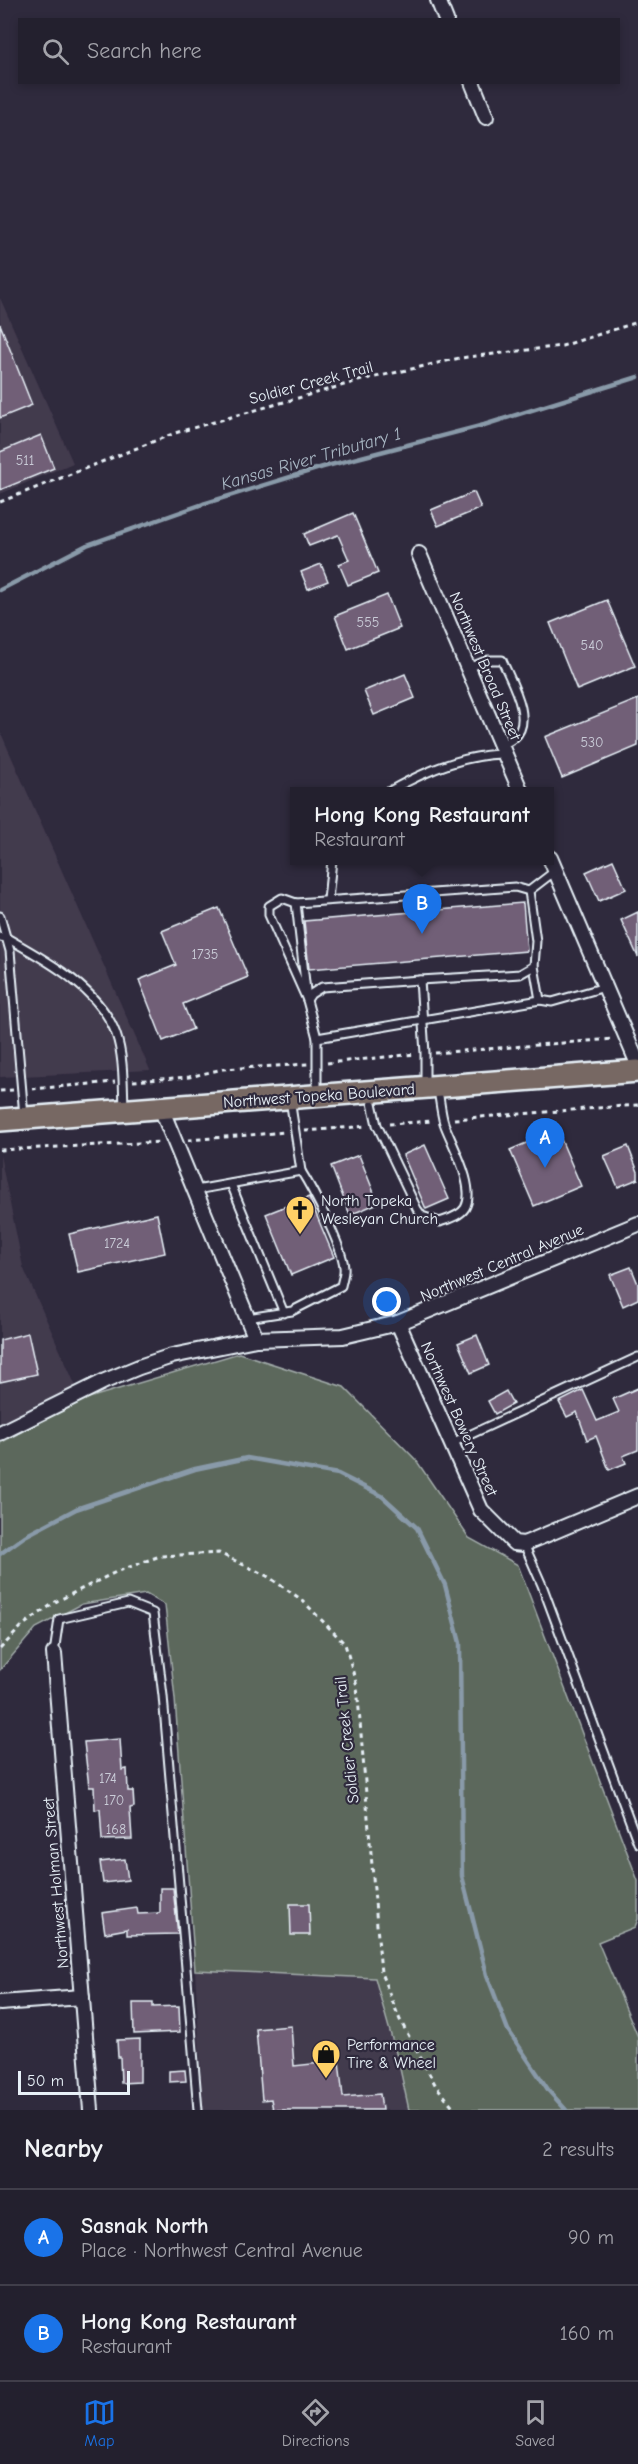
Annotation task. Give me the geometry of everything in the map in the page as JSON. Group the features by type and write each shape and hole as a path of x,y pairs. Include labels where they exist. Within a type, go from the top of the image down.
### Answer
{"main road":[{"name":"Northwest Topeka Boulevard","path":"0,1120 638,1071"}],"street":[{"path":"438,0 445,18"},
{"path":"473,84 486,117"},
{"name":"Northwest Broad Street","path":"419,554 519,787"},
{"path":"552,865 638,1064"},
{"path":"161,1108 256,1339"},
{"name":"Northwest Central Avenue","path":"0,1433 105,1381 172,1356 256,1339 343,1336 398,1323 638,1224"},
{"name":"Northwest Bowery Street","path":"398,1323 481,1510 514,1543 524,1544"},
{"path":"524,1544 638,1496"},
{"name":"Northwest Holman Street","path":"54,1653 91,2110"},
{"path":"0,2003 81,1996"}],"lane":[{"path":"399,787 459,760 503,749 514,739 522,726 522,711 502,660 488,660 468,668"},
{"path":"328,900 332,865"},
{"path":"529,891 555,871"},
{"path":"307,1000 269,915 269,906 282,898 296,903 515,887 529,891"},
{"path":"529,891 536,941 534,966 540,1000"},
{"path":"296,903 307,1000 317,1038 317,1096"},
{"path":"0,916 24,1118"},
{"path":"4,938 53,963 90,996 108,1019 119,1046 124,1111"},
{"path":"307,1000 311,994 322,987 520,974 534,966"},
{"path":"369,1092 377,1125 422,1216 440,1222 457,1215 464,1209 467,1200 464,1173 431,1087 420,980"},
{"path":"317,1038 423,1018 540,1000 552,1002 605,987"},
{"path":"247,1318 284,1313 326,1295 341,1286 345,1268 312,1188 302,1171 290,1098"},
{"path":"196,1190 302,1171"},
{"path":"231,1184 284,1313"},
{"path":"452,1443 638,1357"},
{"path":"524,1544 542,1585 638,1843"},
{"path":"54,1653 59,1619 128,1603 153,1613 164,1696 198,2110"}],"path":[{"name":"Soldier Creek Trail","path":"0,502 175,433 358,381 460,358 562,346 638,322"},
{"path":"0,1150 175,1141 638,1105"},
{"name":"Soldier Creek Trail","path":"0,1649 23,1624 57,1600 118,1571 160,1556 219,1553 267,1575 302,1599 345,1644 357,1686 381,1973 400,2020 436,2086 456,2110"}],"shaded area":[{"path":"0,298 73,463 0,494"},
{"path":"0,731 150,1070 0,1077"},
{"path":"0,1155 23,1267 82,1400 0,1443"},
{"path":"195,1970 375,1978 409,2110 203,2110"}],"green space":[{"path":"239,1353 344,1387 416,1460 469,1538 518,1565 638,1881 638,1919 635,1927 598,1942 638,2037 638,2110 409,2110 375,1978 195,1970 175,1699 165,1605 146,1594 82,1604 36,1628 0,1670 0,1443 82,1400"}],"building":[{"path":"0,324 32,405 0,418"},
{"path":"41,435 54,468 0,490 0,452"},
{"path":"474,492 481,508 438,526 431,510"},
{"path":"353,513 378,573 348,585 339,564 349,560 338,535 309,546 304,534"},
{"path":"321,564 328,581 308,589 301,572"},
{"path":"387,595 400,628 348,649 335,616"},
{"path":"607,600 635,666 577,690 550,623"},
{"path":"405,674 415,698 374,715 364,691"},
{"path":"638,699 638,746 562,778 545,737"},
{"path":"613,860 626,889 599,901 586,872"},
{"path":"523,903 527,951 309,969 304,921"},
{"path":"219,908 248,977 183,1004 193,1029 163,1041 139,980 176,965 162,931"},
{"path":"638,912 638,957 621,920"},
{"path":"557,1130 581,1186 534,1206 510,1150"},
{"path":"425,1145 449,1199 426,1209 403,1155"},
{"path":"628,1146 638,1172 638,1179 618,1187 604,1156"},
{"path":"359,1155 378,1203 350,1215 331,1166"},
{"name":"North Topeka Wesleyan Church","path":"309,1197 334,1257 291,1275 266,1214"},
{"path":"157,1214 165,1253 78,1272 69,1234"},
{"path":"631,1267 638,1284 638,1299 623,1306 610,1275"},
{"path":"28,1333 37,1374 0,1382 0,1340"},
{"path":"477,1335 489,1365 471,1373 458,1343"},
{"path":"638,1388 638,1450 623,1456 626,1463 609,1470 596,1436 587,1440 577,1412 567,1417 559,1402 583,1390 597,1421 619,1412 613,1399"},
{"path":"506,1391 513,1404 495,1414 488,1401"},
{"path":"120,1739 122,1770 127,1769 128,1791 133,1791 134,1807 130,1808 132,1839 102,1840 100,1809 95,1810 94,1787 89,1787 84,1742"},
{"path":"125,1859 128,1880 103,1883 100,1862"},
{"path":"160,1888 173,1888 178,1934 127,1935 127,1929 105,1933 102,1913 137,1908 138,1914 160,1913"},
{"path":"290,1904 309,1904 310,1935 291,1935"},
{"path":"133,2003 153,2003 153,2007 179,2006 180,2032 134,2034"},
{"path":"291,2026 294,2066 339,2061 343,2097 380,2094 382,2110 273,2110 271,2099 262,2100 256,2029"},
{"path":"140,2039 140,2082 121,2083 117,2040"},
{"path":"185,2070 186,2081 169,2082 169,2071"}],"waterway":[{"name":"Kansas River Tributary 1","path":"0,590 87,545 203,504 323,467 484,425 638,377"},
{"path":"0,1554 25,1536 76,1509 195,1469 247,1458 338,1474 382,1496 417,1528 445,1585 460,1643 462,1876 487,1975 508,2030 549,2091 566,2110"}],"place":[{"name":"Hong Kong Restaurant","path":"422,934"},
{"name":"Sasnak North","path":"545,1168"},
{"name":"North Topeka Wesleyan Church","path":"300,1236"},
{"name":"Performance Tire & Wheel","path":"326,2080"}]}
